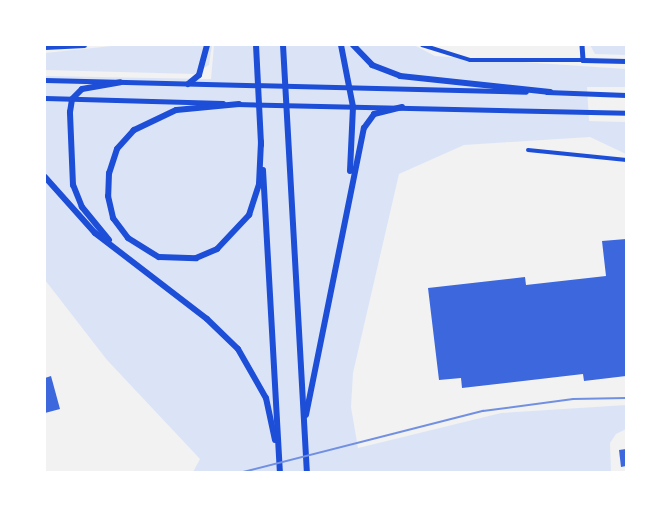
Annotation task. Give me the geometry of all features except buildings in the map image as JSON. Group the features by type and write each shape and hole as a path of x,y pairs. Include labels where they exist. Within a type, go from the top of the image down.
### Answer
{"highway":[{"path":"188,84 199,75 207,45"},
{"path":"256,45 276,435 280,470"},
{"path":"283,45 307,472"},
{"path":"341,45 353,107 346,205"},
{"path":"353,45 372,65 400,76 550,93"},
{"path":"120,82 86,87 72,99 70,161 73,185 90,218 124,256"},
{"path":"239,104 176,110 134,130 117,150 109,173 108,196 113,218 128,238 159,257 196,258 218,249 249,215 259,183 261,142"},
{"path":"304,434 312,375 346,205 366,123 382,110 402,107"},
{"path":"45,177 95,233 219,328 238,349 266,398 276,435"}],"main road":[{"path":"45,80 626,95"},
{"path":"45,98 626,113"}],"street":[{"path":"45,47 84,45"},
{"path":"422,45 470,60 626,61"},
{"path":"582,45 583,60"},
{"path":"528,150 626,160"}],"shaded area":[{"path":"121,45 212,45 209,65 194,74 45,70 45,53"},
{"path":"214,45 414,45 435,56 626,69 626,87 587,87 589,121 626,122 626,154 590,137 464,145 399,174 353,373 351,407 358,448 501,413 626,405 626,429 616,434 610,443 611,472 193,472 200,459 107,360 45,280 45,76 211,79"},
{"path":"590,45 626,45 626,55 595,54"}],"railway":[{"path":"243,472 483,411 573,399 626,398"}]}
